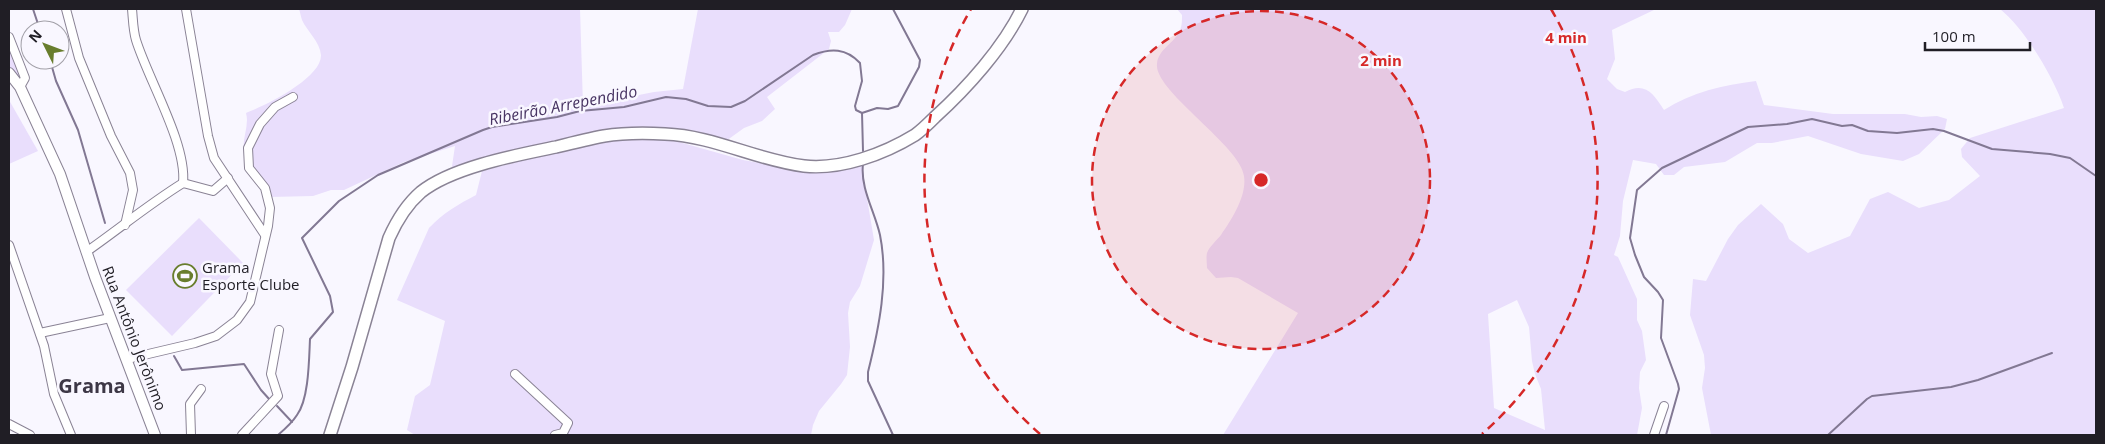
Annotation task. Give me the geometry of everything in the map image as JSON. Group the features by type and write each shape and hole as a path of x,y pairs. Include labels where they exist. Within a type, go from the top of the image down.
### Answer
{"main road":[{"path":"330,435 352,367 389,238 398,219 422,191 445,179 476,167 522,154 606,136 664,134 711,140 774,160 806,166 838,165 876,154 916,134 955,99 988,61 1022,9"},
{"name":"Rua Antônio Jerônimo","path":"9,73 20,87 60,174 110,318 155,435"}],"street":[{"path":"66,9 79,58 111,136 130,173 133,190 125,225"},
{"path":"132,9 136,38 177,145 184,170 183,183 214,191 228,178"},
{"path":"186,9 214,158 265,235"},
{"path":"9,37 25,78 20,87"},
{"path":"127,359 195,343 216,336 237,320 250,302 270,208 265,188 249,168 248,148 260,124 275,107 292,97"},
{"name":"Rua Antônio Jerônimo","path":"86,252 125,225 149,204 183,183"},
{"path":"9,245 40,333 54,394 71,435"},
{"path":"40,333 110,318"},
{"path":"242,435 278,396 271,374 279,330"},
{"path":"515,374 568,423 563,433 555,435"},
{"path":"191,435 190,404 201,389"},
{"path":"1654,435 1664,406"},
{"path":"9,424 30,435"}],"shaded area":[{"path":"299,9 580,9 583,106 654,92 683,89 698,9 852,9 845,25 839,32 828,32 831,41 829,49 767,97 775,109 762,121 744,128 726,141 661,128 611,129 581,135 451,173 455,146 404,162 344,190 331,190 313,196 270,197 245,155 246,113 278,98 303,82 319,64 320,50 302,20"},
{"path":"1177,9 1656,9 1612,30 1615,59 1607,79 1617,89 1625,92 1638,88 1648,91 1653,94 1664,110 1686,98 1708,90 1756,81 1764,105 1833,114 1905,114 1921,117 1937,116 1947,119 1945,129 1919,154 1903,161 1861,154 1808,136 1772,143 1757,143 1725,162 1684,167 1674,175 1664,175 1656,164 1633,160 1623,201 1620,236 1614,255 1618,257 1637,299 1637,320 1642,331 1646,360 1640,372 1639,388 1642,408 1637,435 1223,435 1298,313 1238,278 1216,278 1207,268 1208,251 1230,222 1238,207 1243,191 1244,176 1239,164 1229,150 1169,89 1160,75 1157,64 1158,59 1163,50 1178,35 1182,15","holes":["1517,300 1529,327 1532,361 1541,389 1545,430 1494,408 1488,314"]},
{"path":"2000,9 2096,9 2096,435 1711,435 1702,388 1705,368 1704,355 1690,315 1693,279 1706,281 1728,239 1738,225 1761,204 1783,224 1789,239 1808,253 1850,236 1870,199 1888,192 1919,208 1949,200 1980,176 1962,157 1961,149 1970,138 2064,108 2046,69 2029,41"},
{"path":"9,47 11,51 26,89 9,68"},
{"path":"9,100 38,151 9,164"},
{"path":"624,137 672,140 743,160 776,166 861,162 874,240 860,286 850,302 848,313 850,347 847,375 819,411 811,435 415,435 407,430 415,396 430,385 445,321 397,300 429,228 457,205 476,195 482,171 583,145"},
{"name":"Grama Esporte Clube","path":"199,218 243,263 172,336 126,290"}],"waterway":[{"path":"33,9 37,20"},
{"name":"Ribeirão Arrependido","path":"862,113 877,108 888,109 898,106 919,67 920,60 893,9"},
{"name":"Ribeirão Arrependido","path":"278,435 295,418 301,408 308,378 310,339 333,312 330,296 302,238 339,201 378,175 492,127 557,117 580,111 624,107 666,97 686,99 708,106 731,107 745,101 813,55 832,50 849,54 860,63 862,81 855,106 856,110 862,113"},
{"path":"53,70 78,130 105,223"},
{"path":"862,113 863,151"},
{"path":"1666,435 1679,389 1661,338 1663,300 1644,277 1630,238 1637,190 1662,168 1748,127 1787,124 1812,119 1842,126 1852,125 1868,131 1897,133 1933,129 1944,131 1992,149 2050,154 2070,158 2096,176"},
{"path":"863,164 866,191 878,226 883,252 882,304 868,372 868,381 893,435"},
{"path":"1828,435 1872,396 1951,387 1978,380 2052,353"},
{"path":"174,356 182,370 244,364 270,400"},
{"path":"277,406 292,422"}],"place":[{"name":"Grama Esporte Clube","path":"185,276"}],"district":[{"name":"Grama","path":"92,385"}]}
